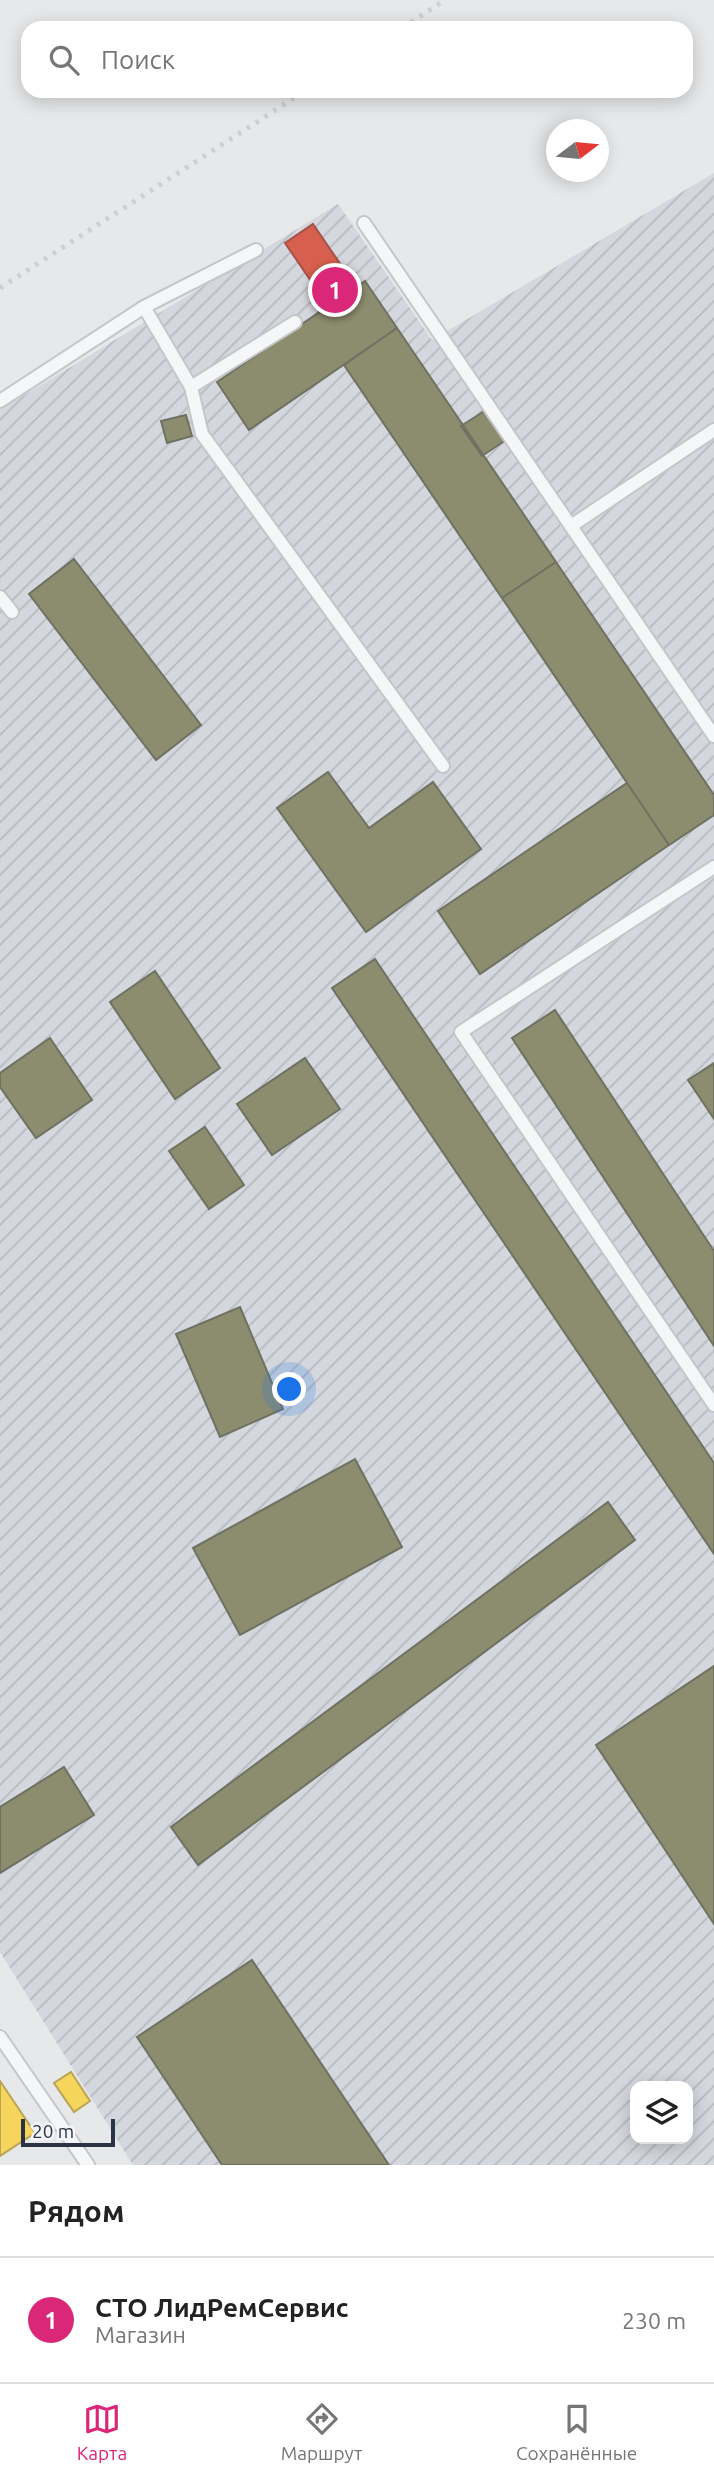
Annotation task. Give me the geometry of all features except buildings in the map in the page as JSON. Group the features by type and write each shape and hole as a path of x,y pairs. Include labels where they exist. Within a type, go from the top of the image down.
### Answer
{"lane":[{"path":"364,223 714,736"},
{"path":"0,401 144,307 257,250"},
{"path":"144,307 191,387 202,434 443,766"},
{"path":"191,387 295,322"},
{"path":"571,526 714,430"},
{"path":"0,597 12,612"},
{"path":"714,867 461,1032 714,1405"},
{"path":"0,2037 84,2164"}],"shaded area":[{"path":"714,173 714,2165 133,2165 0,1952 0,410 338,204 432,340"}],"railway":[{"path":"413,21 445,0"},
{"path":"0,288 294,98"}],"place":[{"name":"СТО ЛидРемСервис","path":"335,290"}]}
